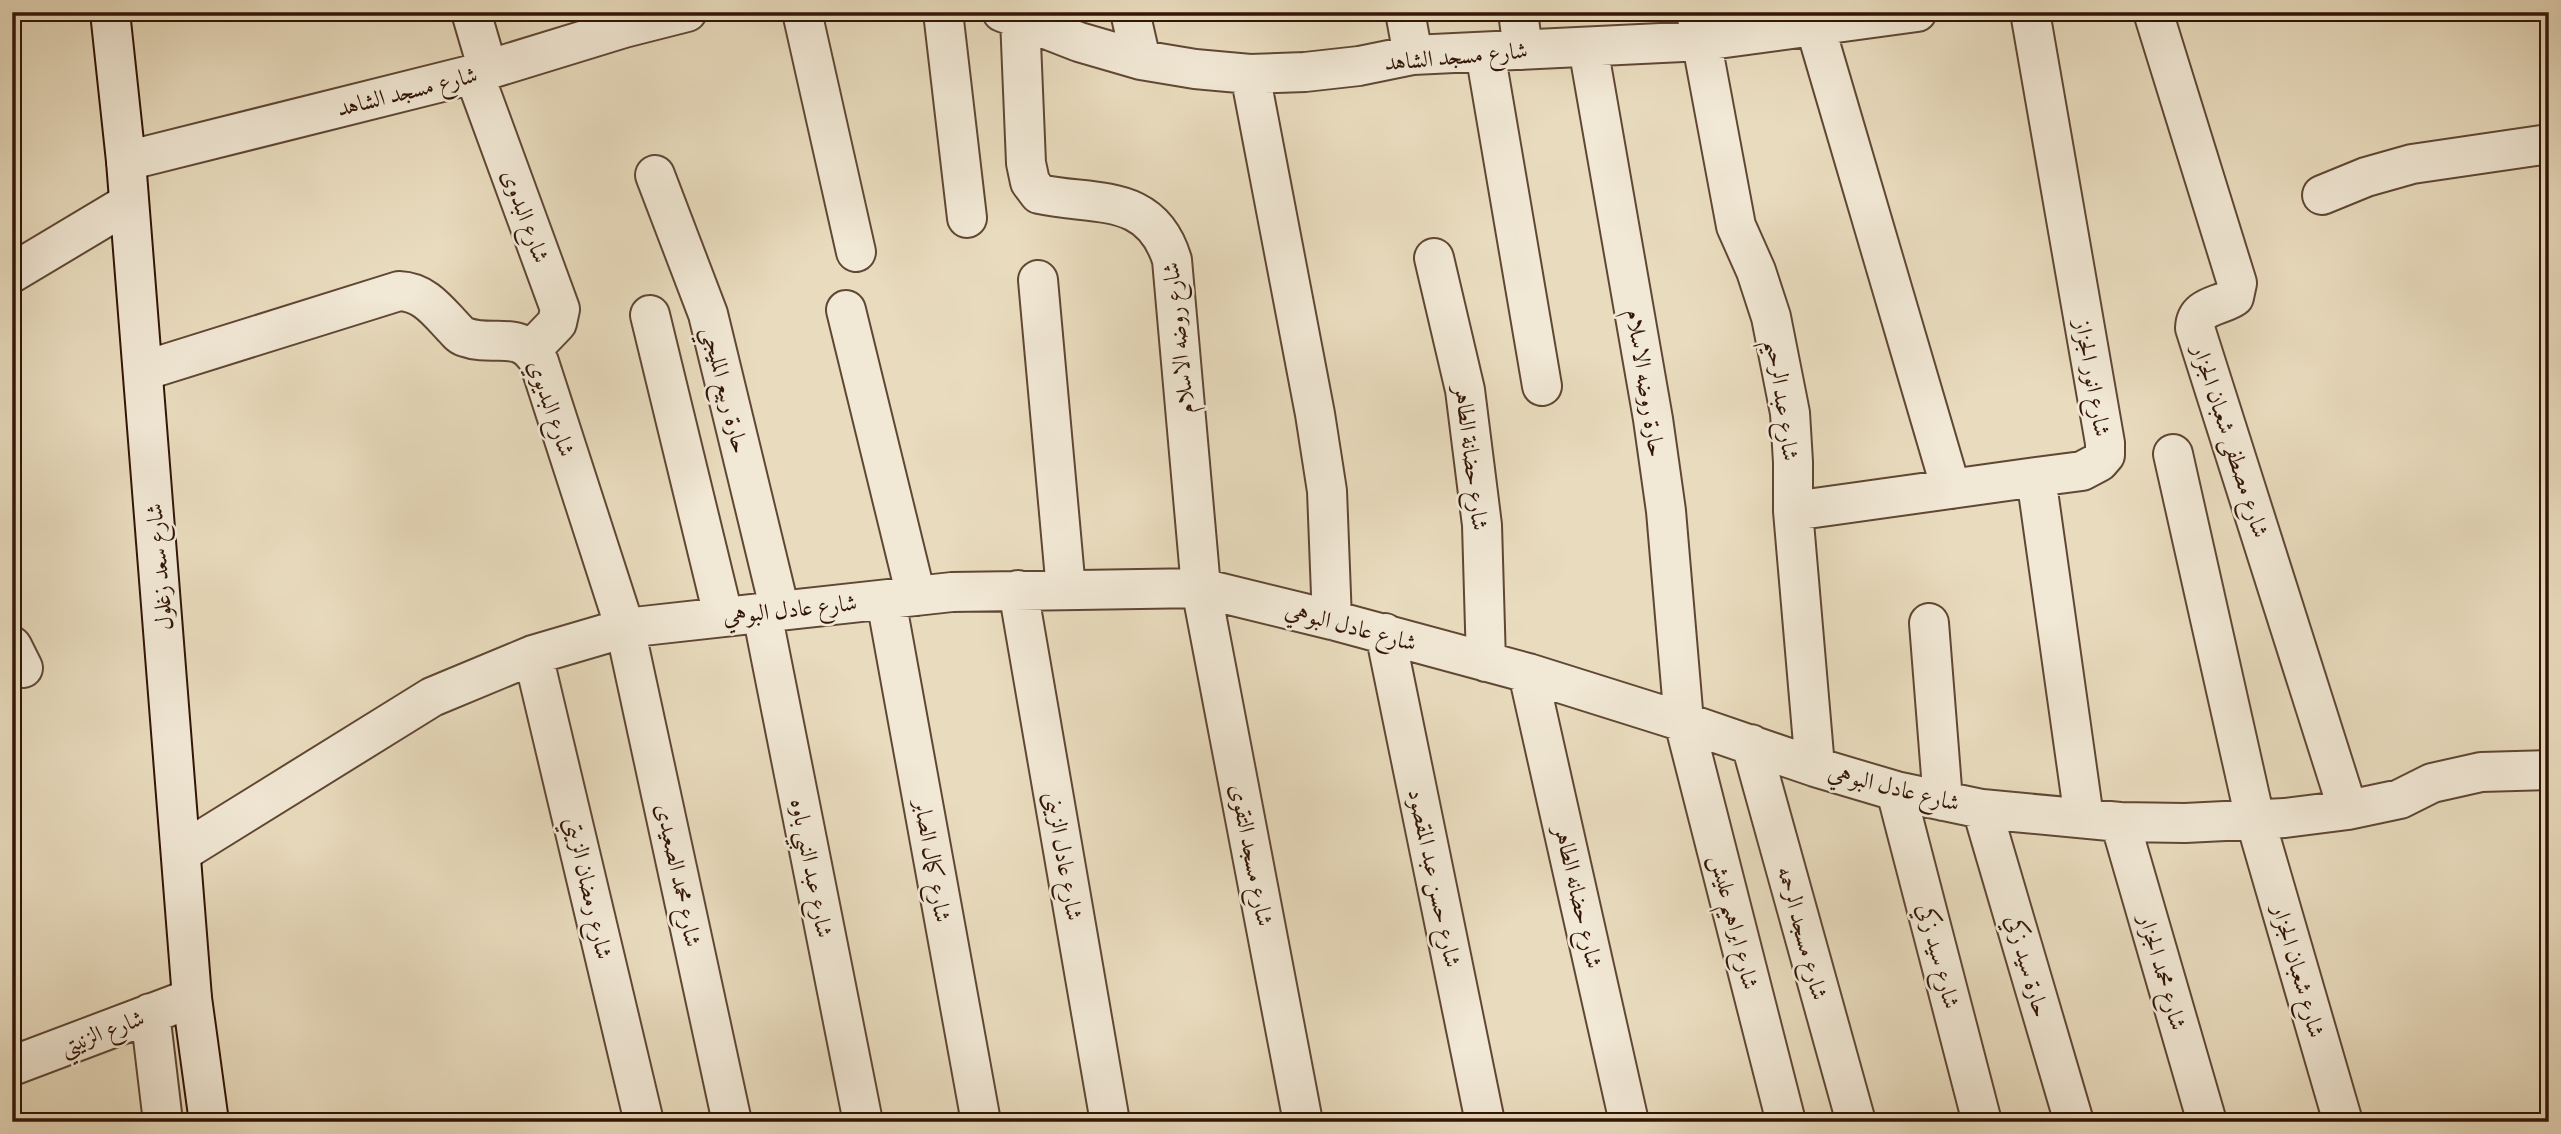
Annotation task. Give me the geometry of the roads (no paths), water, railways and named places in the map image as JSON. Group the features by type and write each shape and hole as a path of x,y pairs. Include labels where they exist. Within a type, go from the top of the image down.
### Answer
{"street":[{"name":"شارع سعد زغلول","path":"110,12 126,160 192,998 209,1122"},
{"path":"471,12 481,72"},
{"name":"شارع مسجد الشاهد","path":"126,160 481,72 624,28 687,12"},
{"path":"802,12 856,252"},
{"path":"943,12 967,218"},
{"path":"1130,12 1141,60"},
{"path":"1405,12 1413,55"},
{"path":"1518,12 1523,50"},
{"name":"شارع انور الجزاز","path":"1793,511 2036,477 2091,467 2105,455 2030,12"},
{"name":"شارع مصطفى شعبان الجزار","path":"2152,12 2237,283 2234,297 2201,312 2197,316 2195,328 2348,810"},
{"name":"شارع مسجد الشاهد","path":"1011,15 1079,42 1141,60 1250,74 1359,66 1413,55 1588,47 1699,27 1815,26 1901,13"},
{"name":"شارع روضه الاسلام","path":"1011,15 1030,182 1039,194 1120,206 1139,212 1154,224 1166,241 1172,260 1201,588"},
{"path":"1815,26 1951,489"},
{"name":"شارع عبد الرحيم","path":"1699,27 1736,226 1760,282 1771,317 1790,413 1793,511 1815,767"},
{"name":"حارة روضه الاسلام","path":"1588,47 1653,419 1666,511 1684,722"},
{"path":"1485,52 1542,386"},
{"name":"شارع البدوى","path":"481,72 561,309 557,323 532,349"},
{"path":"1250,74 1315,414 1327,491 1332,620"},
{"path":"2322,195 2366,177 2412,164 2549,144"},
{"name":"حارة ربيع المليجي","path":"655,175 708,314 771,612"},
{"path":"12,273 129,203"},
{"name":"شارع حضانة الطاهر","path":"1434,258 1465,390 1482,525 1486,662"},
{"path":"1038,281 1066,590"},
{"name":"شارع البديوي","path":"143,371 399,291 409,292 427,300 462,337 522,343 532,349 539,362 625,628"},
{"name":"شارع كمال الصابر","path":"846,310 901,598 981,1122"},
{"path":"650,315 723,615"},
{"name":"شارع شعبان الجزار","path":"2173,454 2255,820 2343,1122"},
{"path":"2036,477 2102,820"},
{"name":"شارع عادل البوهي","path":"182,852 432,697 533,655 625,628 723,615 952,592 1201,588 1528,673 1815,767 1982,810 2185,824 2285,818 2348,810 2400,799 2432,783 2481,772 2549,770"},
{"name":"شارع مسجد التقوى","path":"1201,588 1303,1122"},
{"name":"شارع عادل الزينى","path":"1018,590 1110,1122"},
{"name":"شارع عبد النبي باوه","path":"771,612 863,1122"},
{"path":"1930,623 1943,801"},
{"name":"شارع محمد الصعيدى","path":"625,628 732,1122"},
{"name":"شارع حسن عبد المقصود","path":"1385,634 1485,1122"},
{"name":"شارع رمضان الزيتي","path":"533,655 644,1122"},
{"name":"شارع حضانه الطاهر","path":"1528,673 1629,1122"},
{"name":"شارع ابراهيم عليش","path":"1684,722 1786,1122"},
{"name":"شارع مسجد الرحمه","path":"1751,744 1856,1122"},
{"name":"شارع سيد زكي","path":"1896,790 1982,1122"},
{"name":"حارة سيد زكي","path":"1982,810 2074,1122"},
{"name":"شارع محمد الجزار","path":"2102,820 2207,1122"},
{"name":"شارع الزنيتي","path":"12,1066 192,998"},
{"path":"150,1013 163,1122"}]}
